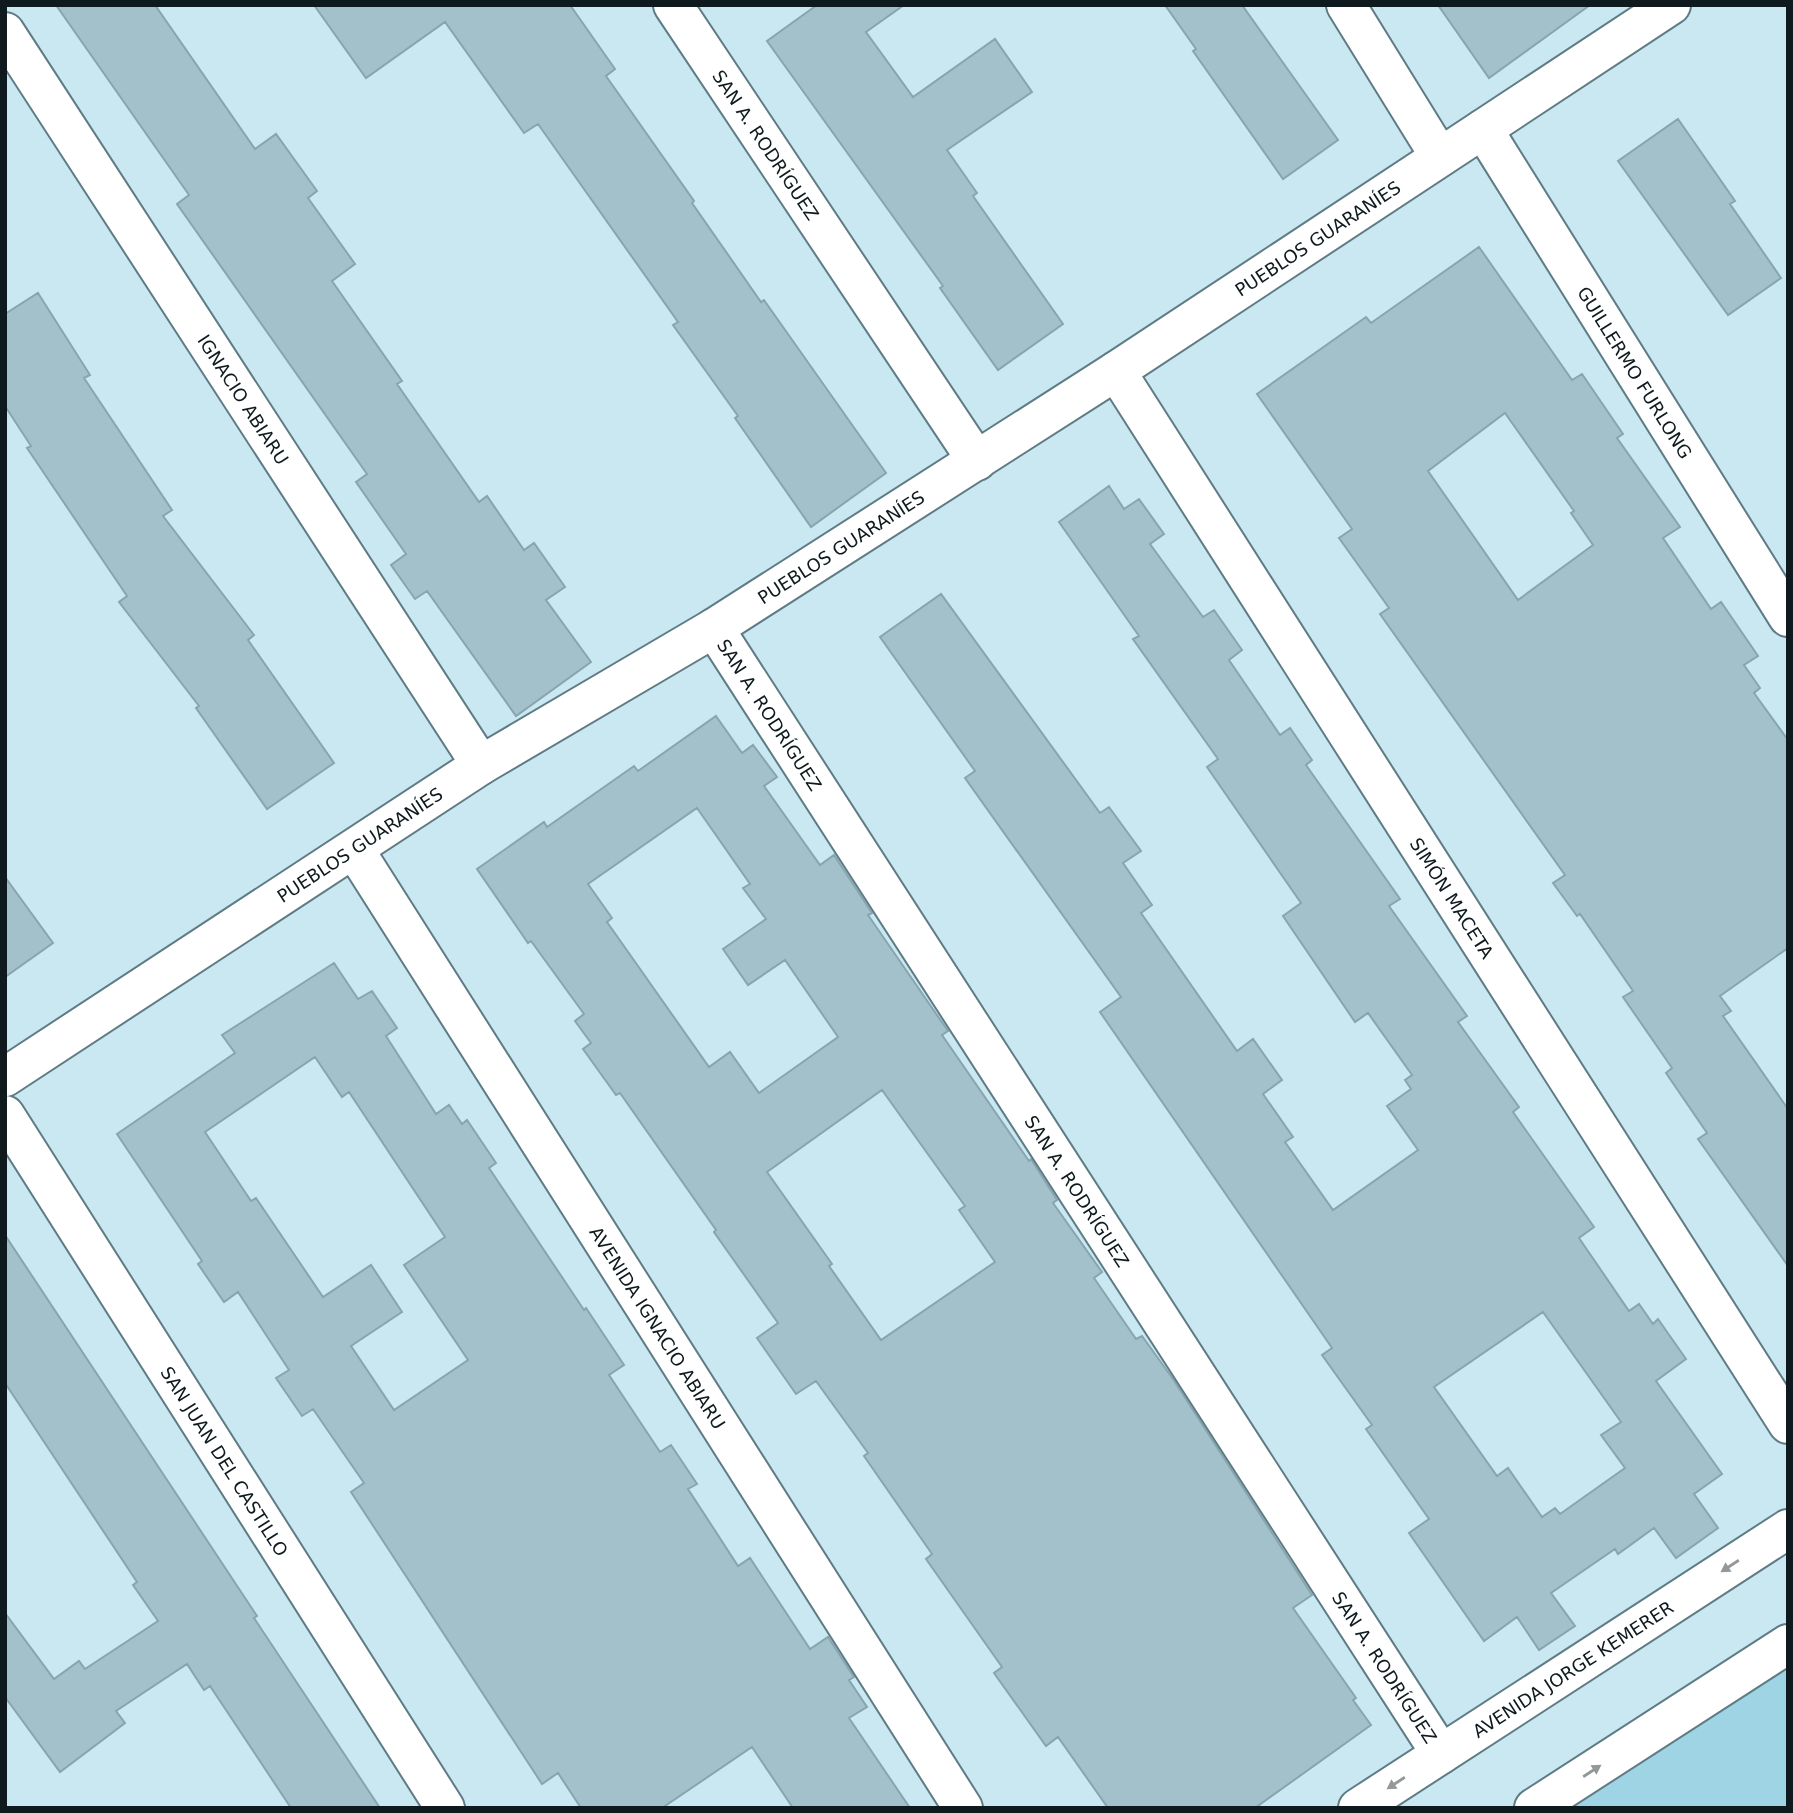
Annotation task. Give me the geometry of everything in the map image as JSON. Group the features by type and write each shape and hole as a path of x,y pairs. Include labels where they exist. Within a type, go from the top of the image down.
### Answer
{"street":[{"name":"SAN A. RODRÍGUEZ","path":"673,5 976,461"},
{"path":"1346,5 1440,157"},
{"name":"PUEBLOS GUARANÍES","path":"5,1077 481,765 714,628 1116,371 1671,5"},
{"name":"IGNACIO ABIARU","path":"5,32 481,765"},
{"name":"GUILLERMO FURLONG","path":"1483,129 1788,617"},
{"name":"SIMÓN MACETA","path":"1116,371 1788,1424"},
{"name":"SAN A. RODRÍGUEZ","path":"714,628 1441,1754"},
{"name":"AVENIDA IGNACIO ABIARU","path":"354,849 963,1808"},
{"name":"SAN JUAN DEL CASTILLO","path":"5,1115 445,1808"},
{"name":"AVENIDA JORGE KEMERER","path":"1358,1808 1788,1529"},
{"path":"1534,1808 1788,1644"}],"shaded area":[{"path":"1788,1645 1788,1808 1558,1808"}],"building":[{"path":"56,5 155,5 255,149 276,134 317,191 308,198 355,264 332,281 402,381 397,384 479,502 487,496 524,550 534,543 565,587 546,600 591,662 516,716 427,591 415,599 391,565 406,554 356,482 367,474 177,204 189,195"},
{"path":"314,5 570,5 615,69 606,76 761,302 764,300 886,473 811,527 735,418 738,416 673,325 678,322 538,124 524,133 445,22 366,78"},
{"path":"817,5 904,5 866,32 913,97 995,39 1032,92 947,150 977,193 973,196 1063,324 998,370 940,288 943,286 767,41"},
{"path":"1165,5 1242,5 1338,140 1283,179 1193,51 1196,49"},
{"path":"1438,5 1590,5 1489,78"},
{"path":"1678,119 1735,201 1730,204 1781,278 1728,315 1618,161"},
{"path":"1479,247 1572,380 1582,374 1623,434 1617,438 1680,527 1663,538 1711,609 1721,602 1758,656 1744,665 1760,688 1754,693 1788,740 1788,948 1720,996 1731,1011 1723,1016 1788,1109 1788,1266 1698,1139 1707,1133 1666,1073 1672,1068 1623,997 1633,991 1580,914 1577,916 1553,883 1565,875 1380,614 1389,608 1339,538 1352,529 1257,394 1366,317 1371,323","holes":["1505,413 1574,511 1571,513 1593,545 1518,600 1428,471"]},
{"path":"38,293 90,375 84,378 172,510 163,516 254,635 248,640 334,763 267,809 196,708 199,706 119,602 127,596 27,448 31,446 5,406 5,314"},
{"path":"1109,486 1124,509 1139,499 1164,534 1150,544 1203,617 1214,610 1242,650 1229,660 1280,735 1290,728 1312,760 1306,765 1400,899 1389,906 1467,1016 1458,1022 1519,1107 1513,1112 1594,1227 1579,1238 1629,1311 1639,1304 1653,1324 1658,1319 1686,1359 1656,1381 1722,1474 1694,1494 1718,1528 1676,1558 1654,1528 1618,1554 1615,1549 1551,1593 1575,1626 1539,1650 1517,1617 1484,1641 1409,1533 1429,1519 1366,1429 1372,1425 1322,1355 1332,1348 1100,1012 1121,997 965,778 975,771 880,637 941,594 1100,813 1109,807 1141,851 1123,863 1152,905 1141,913 1237,1051 1253,1039 1282,1080 1263,1094 1293,1137 1285,1142 1333,1210 1418,1150 1387,1106 1411,1089 1405,1080 1412,1075 1368,1013 1355,1022 1283,916 1301,903 1207,767 1218,759 1133,639 1139,636 1059,522","holes":["1543,1312 1621,1422 1601,1435 1625,1468 1560,1514 1555,1508 1542,1517 1508,1468 1497,1476 1434,1387"]},
{"path":"716,716 742,753 753,745 777,777 764,786 820,865 834,855 872,913 868,915 948,1031 942,1035 1029,1161 1031,1159 1057,1200 1053,1203 1102,1272 1094,1278 1136,1339 1142,1336 1173,1379 1312,1595 1293,1608 1356,1698 1353,1700 1371,1725 1255,1808 1108,1808 1058,1737 1046,1746 994,1673 1002,1667 926,1559 932,1554 864,1456 868,1453 816,1381 796,1394 757,1338 778,1323 620,1093 616,1095 583,1049 591,1043 575,1021 584,1014 531,941 528,943 477,869 544,822 547,827 634,766 638,771","holes":["697,808 750,884 743,888 766,919 723,949 748,985 785,960 838,1037 759,1093 730,1052 709,1067 607,922 612,918 588,884","882,1090 965,1206 959,1210 995,1262 881,1340 829,1266 832,1264 767,1172"]},
{"path":"5,877 53,943 5,977"},
{"path":"334,963 358,999 372,991 397,1028 386,1036 436,1114 449,1105 462,1124 467,1120 496,1163 489,1168 624,1365 609,1375 660,1452 671,1445 697,1484 688,1489 738,1566 750,1558 810,1649 828,1637 854,1677 849,1680 867,1707 849,1718 910,1808 793,1808 752,1747 662,1808 581,1808 558,1773 542,1784 351,1492 364,1483 313,1409 302,1416 276,1378 289,1370 238,1292 224,1302 198,1264 202,1261 117,1134 235,1053 222,1035","holes":["315,1057 342,1097 349,1092 445,1237 404,1265 468,1360 394,1410 351,1346 402,1312 371,1265 323,1297 256,1198 251,1201 205,1132"]},
{"path":"5,1235 257,1616 254,1618 380,1808 291,1808 210,1686 204,1690 187,1664 116,1711 125,1723 60,1772 5,1697 5,1613 54,1679 79,1661 85,1669 158,1621 133,1585 137,1582 5,1383"}]}
